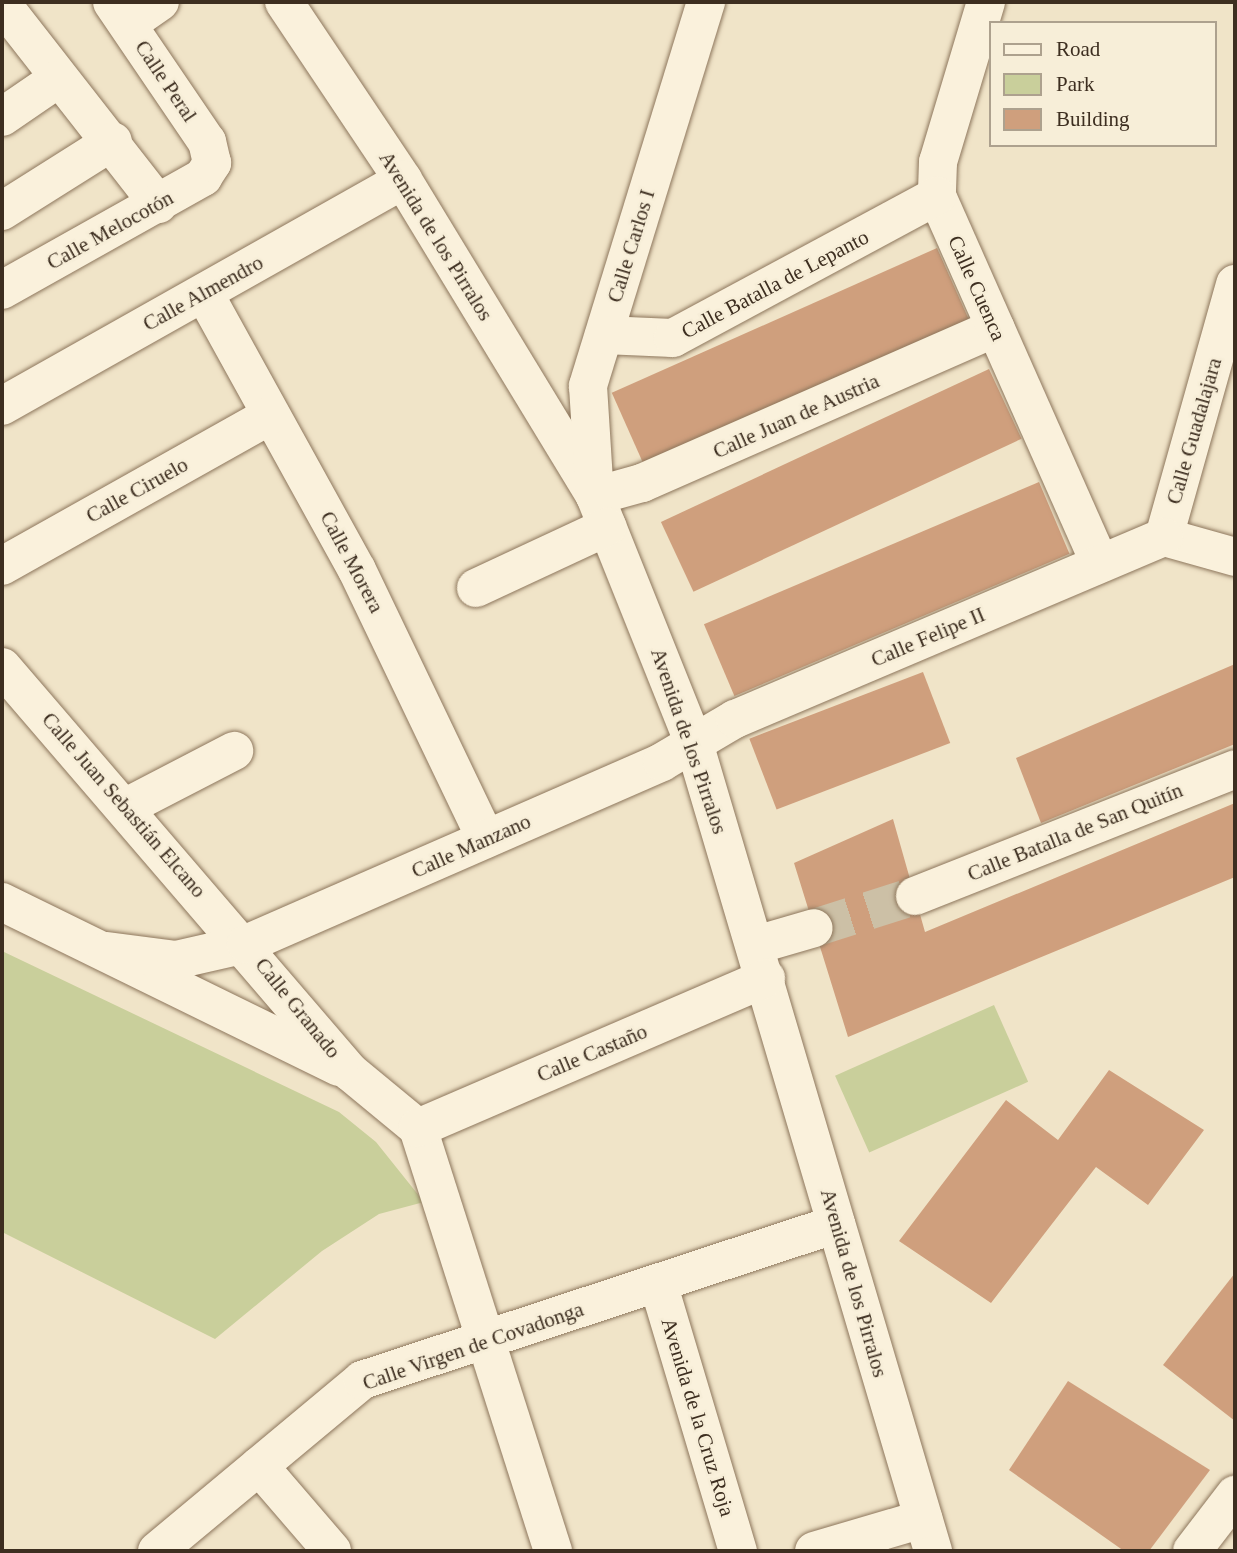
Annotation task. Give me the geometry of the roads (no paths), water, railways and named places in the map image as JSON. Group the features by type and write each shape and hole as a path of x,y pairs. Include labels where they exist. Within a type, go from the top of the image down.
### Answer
{"street":[{"path":"120,13 160,2"},
{"name":"Avenida de los Pirralos","path":"284,2 404,180 601,511 694,743 761,961 928,1535"},
{"name":"Calle Carlos I","path":"601,511 588,386 706,2"},
{"name":"Calle Cuenca","path":"986,2 938,162 937,197 1100,564"},
{"name":"Calle Peral","path":"120,13 206,142 212,163"},
{"path":"5,15 57,80 113,141 158,204"},
{"path":"2,117 57,80"},
{"path":"2,211 113,141"},
{"name":"Calle Melocotón","path":"2,290 203,177 212,163"},
{"name":"Calle Almendro","path":"2,406 404,180"},
{"name":"Calle Batalla de Lepanto","path":"604,335 673,338 937,197"},
{"name":"Calle Guadalajara","path":"1164,537 1235,284"},
{"name":"Calle Morera","path":"204,293 429,711 486,839"},
{"name":"Calle Juan de Austria","path":"476,588 642,483 995,328"},
{"name":"Calle Ciruelo","path":"2,566 271,415"},
{"path":"1164,537 1235,556"},
{"name":"Calle Felipe II","path":"694,743 735,719 1164,537"},
{"name":"Calle Juan Sebastián Elcano","path":"2,667 246,944"},
{"name":"Calle Manzano","path":"107,951 166,960 207,956 246,944 486,839 694,743"},
{"path":"126,807 234,751"},
{"name":"Calle Batalla de San Quitín","path":"915,896 1235,769"},
{"path":"2,902 107,951"},
{"path":"761,961 814,928"},
{"name":"Calle Granado","path":"246,944 350,1072 418,1128"},
{"name":"Calle Granado","path":"107,951 350,1072"},
{"path":"203,1001 194,981 207,956"},
{"name":"Calle Castaño","path":"418,1128 761,961"},
{"path":"418,1128 553,1551"},
{"name":"Calle Virgen de Covadonga","path":"157,1551 362,1380 836,1224"},
{"name":"Avenida de la Cruz Roja","path":"658,1283 738,1551"},
{"path":"260,1466 332,1551"},
{"path":"1193,1550 1235,1495"},
{"path":"814,1551 928,1535"}],"tunnel":[{"path":"814,928 915,896"}]}
